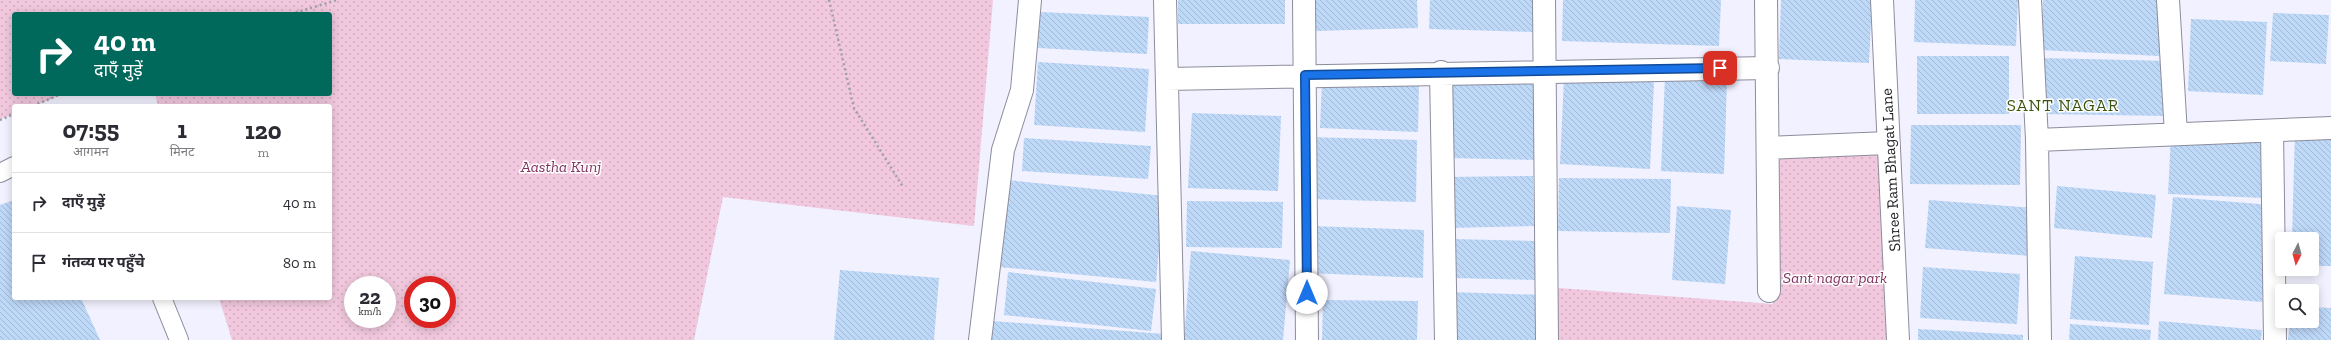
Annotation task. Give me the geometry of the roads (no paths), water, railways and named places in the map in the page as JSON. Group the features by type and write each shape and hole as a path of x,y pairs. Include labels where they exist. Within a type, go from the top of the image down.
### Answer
{"street":[{"path":"980,340 1003,150 1022,90 1030,0"},
{"path":"1165,0 1173,340"},
{"path":"1304,0 1307,340"},
{"path":"1544,0 1547,340"},
{"path":"1766,0 1768,68 1769,291"},
{"name":"Shree Ram Bhagat Lane","path":"1882,0 1898,340"},
{"path":"2030,0 2037,140 2040,340"},
{"path":"2168,0 2176,134"},
{"path":"1167,79 1440,72 1768,68"},
{"path":"1440,72 1446,340"},
{"path":"2037,140 2331,128"},
{"path":"2272,130 2275,340"},
{"path":"1768,148 1888,143"}],"lane":[{"path":"0,173 12,167"},
{"path":"163,300 179,340"}],"district":[{"name":"SANT NAGAR","path":"2063,105"}],"park label":[{"name":"Aastha Kunj","path":"561,166"},
{"name":"Sant nagar park","path":"1835,277"}]}
